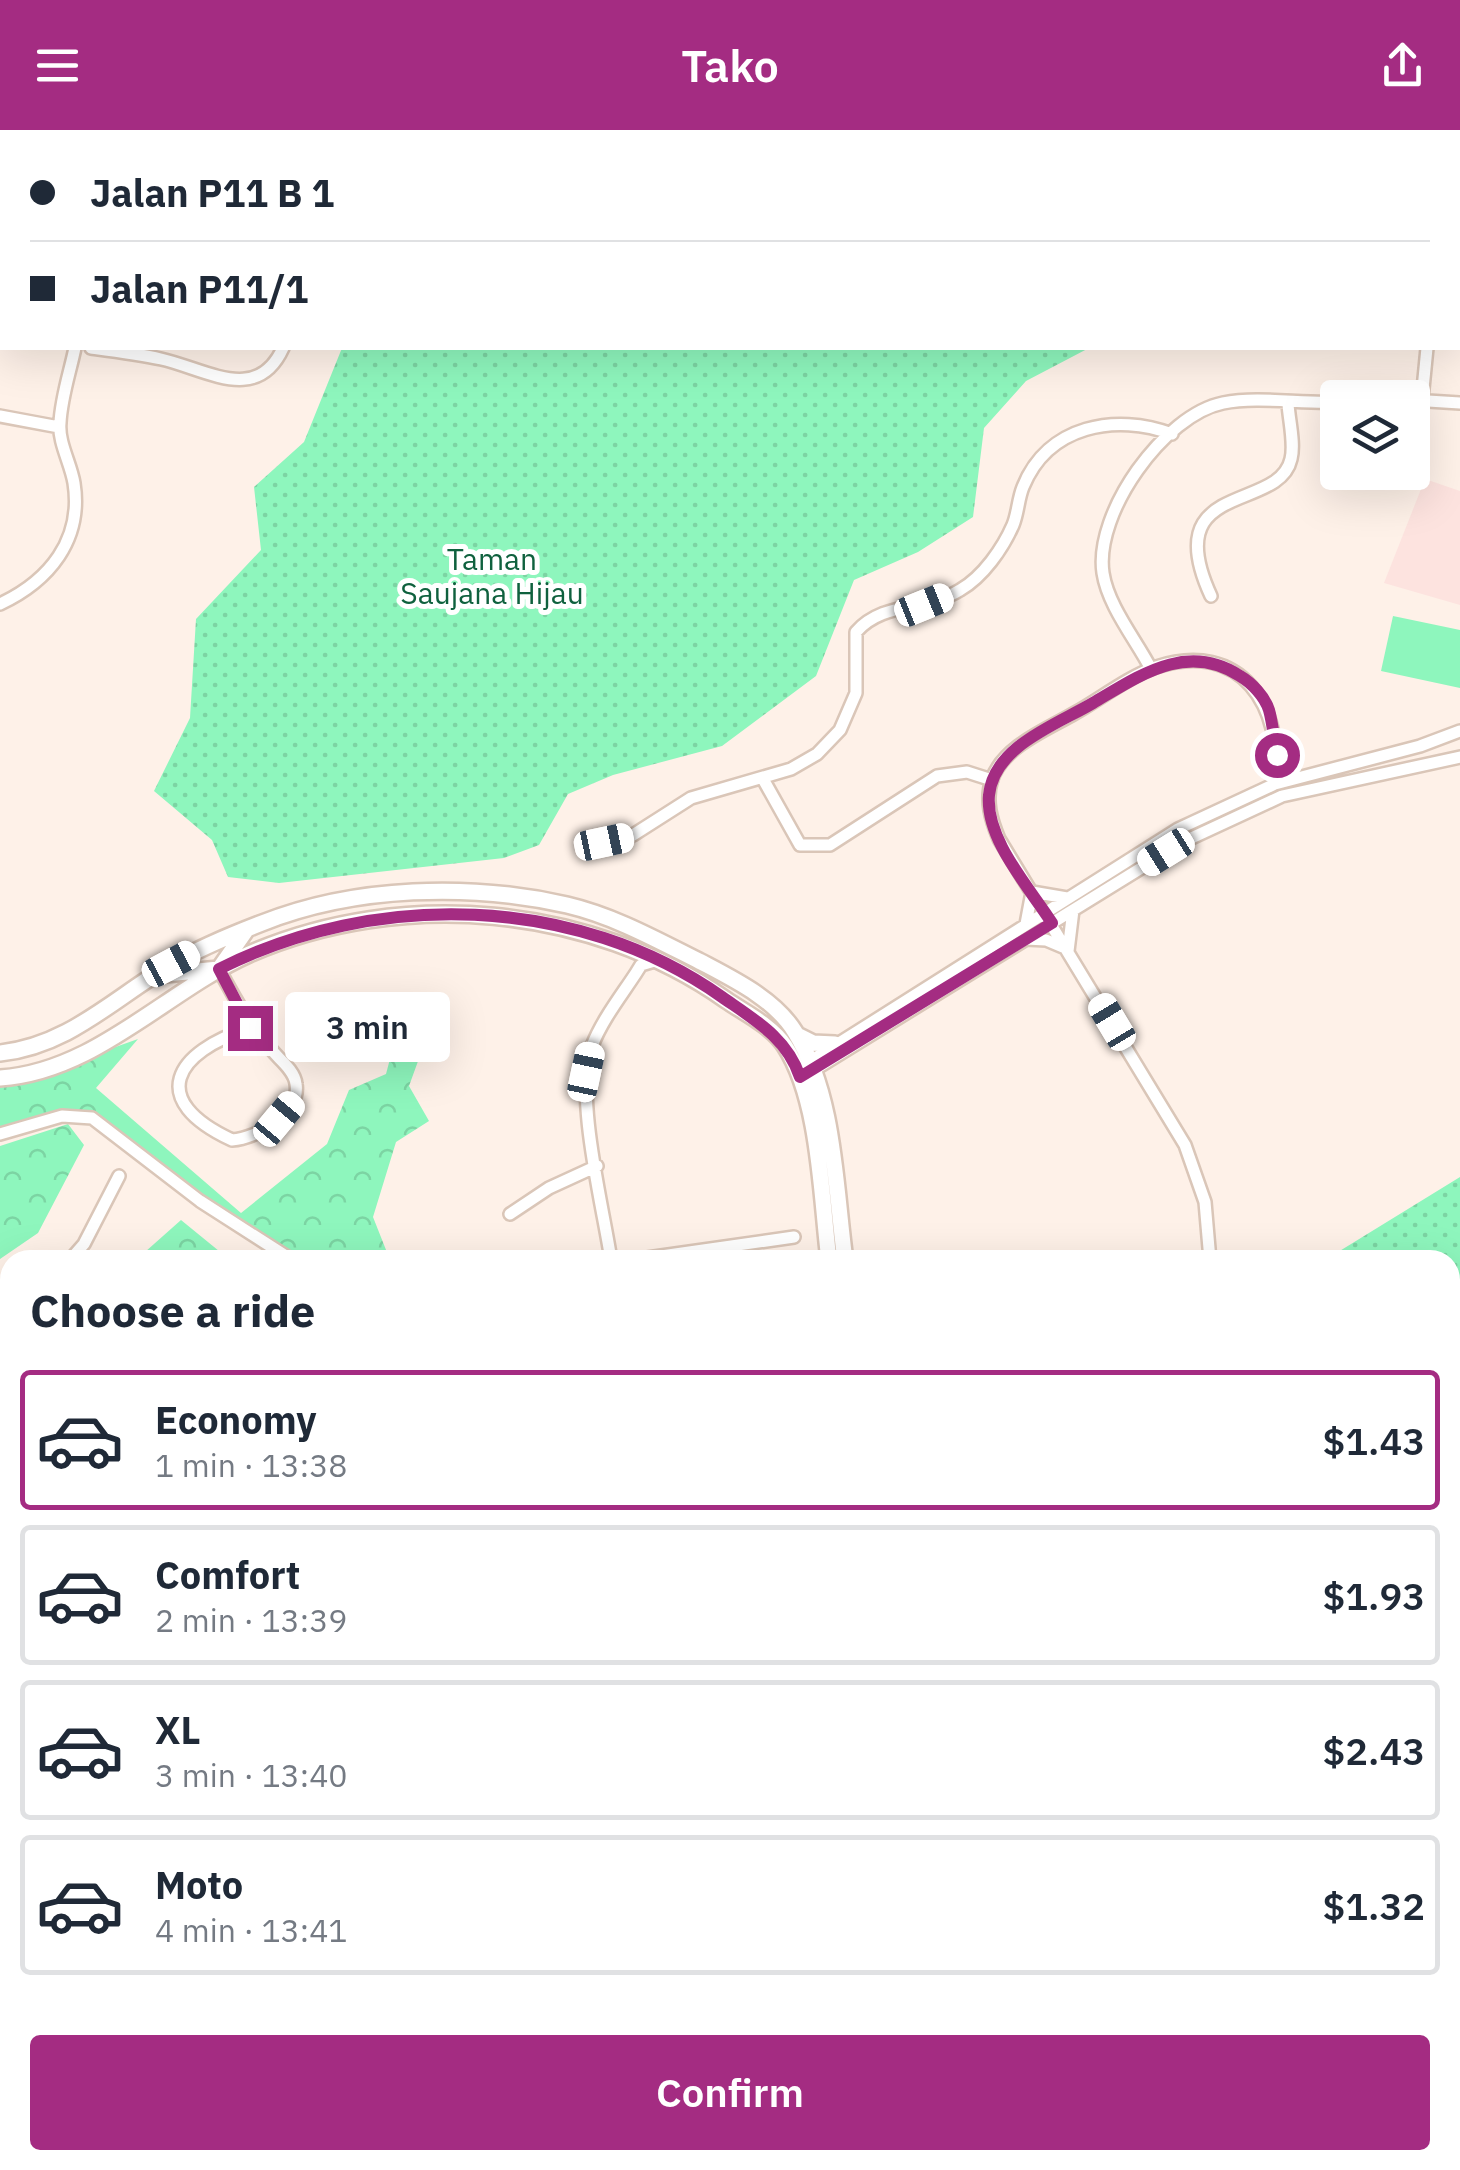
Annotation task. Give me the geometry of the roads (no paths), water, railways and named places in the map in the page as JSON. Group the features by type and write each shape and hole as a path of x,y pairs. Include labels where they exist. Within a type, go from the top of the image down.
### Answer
{"main road":[{"path":"0,1053 49,1042 206,945 312,906 388,894 479,894 566,905 654,938 760,996 797,1035 813,1042 836,1044"},
{"path":"0,1078 82,1053 219,969 300,934 372,918 433,913 490,915 560,927 623,946 700,981 772,1032 805,1069 828,1250"},
{"path":"155,975 219,969 247,929"},
{"path":"797,1035 843,1250"}],"street":[{"path":"0,604 20,595 55,564 74,524 74,481 59,426 75,350"},
{"path":"115,350 164,354 233,381 265,374 274,367 282,350"},
{"path":"1421,380 1428,350"},
{"path":"1430,401 1460,402"},
{"path":"1152,668 1111,596 1103,573 1104,550 1118,498 1172,434 1200,411 1221,403 1320,403"},
{"path":"1211,596 1198,567 1197,538 1204,523 1230,499 1280,478 1291,460 1288,404"},
{"path":"0,416 59,426"},
{"path":"592,845 633,835 691,798 763,779 818,754 840,730 856,692 856,632 870,615 924,605 962,590 993,560 1014,524 1023,486 1046,451 1078,430 1116,422 1144,424 1172,434"},
{"path":"1209,1250 1205,1202 1186,1144 993,826 989,810 992,780 1011,751 1152,668 1181,661 1207,662 1246,680 1268,707 1277,755 1275,784"},
{"path":"1070,904 1178,829 1275,784 1460,730"},
{"path":"1277,755 1298,779"},
{"path":"805,1069 836,1044 1026,924 1048,917 1185,840 1282,796 1460,757"},
{"path":"763,779 800,844 813,848 830,846 937,776 966,772 992,780"},
{"path":"1032,892 1070,904"},
{"path":"1026,924 1032,892"},
{"path":"1068,950 1070,904"},
{"path":"805,1069 1026,939 1048,917"},
{"path":"1026,939 1046,940 1068,950"},
{"path":"623,946 636,973"},
{"path":"610,1250 586,1072 598,1034 636,973 642,965 658,960"},
{"path":"219,969 250,1028 290,1069 297,1084 294,1102 279,1119 256,1135 232,1140 187,1109 176,1092 176,1076 191,1057 224,1036 250,1028"},
{"path":"0,1134 62,1116 92,1118 200,1201 276,1250"},
{"path":"510,1214 549,1188 597,1166"},
{"path":"79,1250 119,1176"},
{"path":"732,1250 794,1238"}],"park label":[{"name":"Taman Saujana Hijau","path":"492,577"}]}
